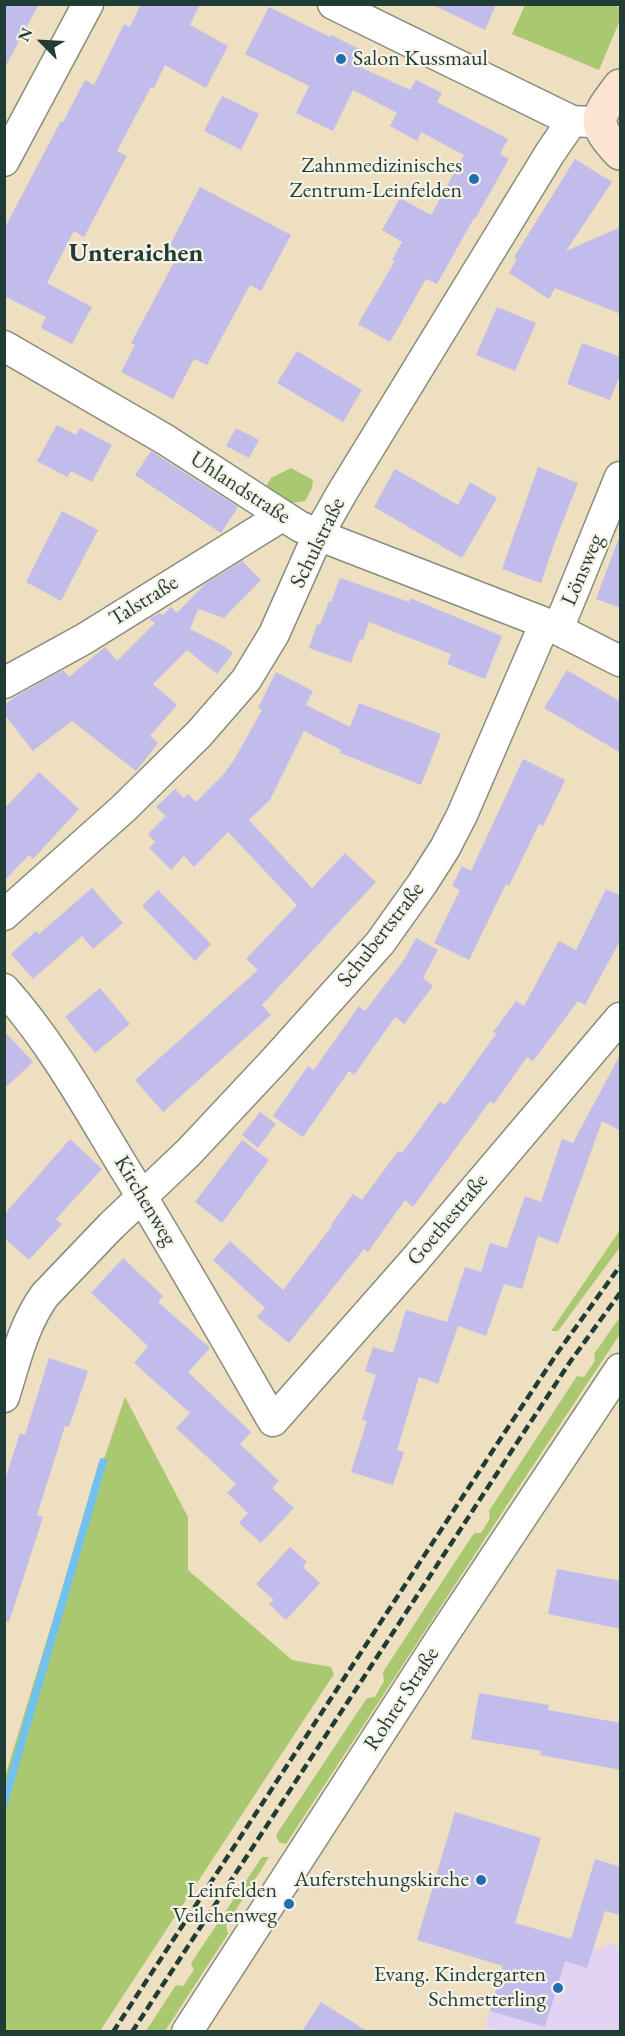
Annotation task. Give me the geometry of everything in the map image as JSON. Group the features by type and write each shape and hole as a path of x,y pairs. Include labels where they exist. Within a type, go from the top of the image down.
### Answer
{"main road":[{"path":"585,122 602,112 621,86"},
{"path":"585,122 601,131 621,153"}],"street":[{"path":"4,161 88,4"},
{"path":"333,4 585,122"},
{"name":"Schulstraße","path":"4,915 124,808 228,703 261,658 318,535 343,491 543,163 585,122"},
{"name":"Uhlandstraße","path":"4,346 166,440 282,516 318,535 551,626 621,661"},
{"name":"Lönsweg","path":"551,626 621,477"},
{"name":"Talstraße","path":"4,683 84,639 282,516"},
{"name":"Schubertstraße","path":"4,1397 35,1308 78,1259 189,1152 276,1059 380,943 411,900 445,848 462,815 551,626"},
{"name":"Kirchenweg","path":"4,989 52,1048 142,1195 273,1421"},
{"name":"Goethestraße","path":"273,1421 621,1018"},
{"name":"Rohrer Straße","path":"187,2031 429,1657 621,1369"}],"shaded area":[{"name":"Evang. Kindergarten Schmetterling","path":"515,1923 602,1949 608,1943 620,1947 620,2031 501,2032 485,2027"}],"green space":[{"path":"612,4 620,8 620,20 599,70 512,34 525,5"},
{"path":"291,468 313,480 312,488 305,501 292,503 264,490 271,478"},
{"path":"620,1230 620,1247 558,1331 551,1331"},
{"path":"620,1317 620,1334 286,1844 279,1842 276,1835 367,1698 375,1697 384,1681 383,1672 474,1533 481,1533 490,1518 489,1511 577,1376 584,1377 595,1361 594,1354"},
{"path":"125,1397 188,1517 188,1570 292,1660 331,1667 334,1674 100,2031 5,2031 5,1777 84,1518"},
{"path":"262,1857 269,1857 226,1926 228,1934 165,2031 146,2031 176,1985 183,1986 194,1970 191,1963"}],"building":[{"path":"4,4 39,4 4,69"},
{"path":"141,4 200,4 190,25 228,46 206,88 165,65 117,151 127,156 84,237 74,231 47,283 92,307 72,344 41,328 46,317 4,296 4,229 85,80 94,85 124,24 130,27"},
{"path":"431,4 496,4 485,30"},
{"path":"269,7 365,52 358,66 410,90 416,80 442,93 437,102 508,139 500,154 509,159 475,219 437,284 426,279 390,342 358,324 395,261 392,260 402,242 382,230 400,198 431,215 464,155 421,132 417,141 390,126 397,113 353,90 333,131 296,113 309,86 245,54"},
{"path":"222,96 259,114 241,150 204,131"},
{"path":"575,159 612,182 566,251 621,227 621,314 555,288 549,299 509,273 517,259 514,257"},
{"path":"200,187 291,235 261,291 250,285 207,365 194,359 173,399 121,372 135,345 131,343 180,251 170,245"},
{"path":"497,307 536,323 515,371 476,355"},
{"path":"582,343 621,357 621,373 610,400 567,384"},
{"path":"297,351 362,390 343,422 277,383"},
{"path":"57,425 76,435 80,428 112,445 92,482 71,471 67,477 37,461"},
{"path":"236,428 259,440 249,458 226,446"},
{"path":"151,451 238,507 221,533 135,475"},
{"path":"538,467 578,483 541,583 502,569"},
{"path":"395,469 458,505 470,482 497,498 462,558 374,507"},
{"path":"62,511 98,530 61,601 26,582"},
{"path":"618,540 621,540 621,608 596,599"},
{"path":"242,561 261,580 224,618 198,609 190,629 233,653 217,674 187,650 153,684 177,705 150,736 158,743 136,771 72,721 33,751 4,714 4,705 18,695 63,670 69,677 105,647 117,661 155,623 149,619 159,613 163,615 171,607 177,613 205,584"},
{"path":"340,578 409,602 410,598 502,636 485,679 447,664 451,654 369,622 351,663 309,648 317,624 320,625"},
{"path":"567,670 621,702 621,753 544,708"},
{"path":"276,672 313,691 306,705 350,727 359,703 441,734 421,785 340,753 341,750 304,731 270,800 249,820 312,888 345,853 376,882 262,1005 271,1015 163,1112 135,1080 258,970 246,959 297,905 228,832 194,867 184,856 171,870 149,848 155,842 148,834 166,816 156,807 175,789 184,798 188,794 196,802 223,775 262,710 258,708"},
{"path":"523,759 565,780 543,826 539,824 509,886 506,884 469,960 434,943 460,890 452,886 462,866 471,871"},
{"path":"39,772 79,809 33,859 29,855 4,881 4,809"},
{"path":"92,888 123,923 93,949 82,936 33,979 11,954 36,931 39,934"},
{"path":"606,889 621,896 621,939 585,1005 578,1001 533,1061 527,1057 494,1104 490,1101 413,1207 405,1200 368,1252 364,1249 289,1343 257,1317 265,1308 213,1260 230,1241 283,1290 332,1226 353,1194 362,1200 398,1151 402,1153 440,1101 445,1105 496,1034 493,1032 516,1001 524,1006 559,941 576,950"},
{"path":"158,890 211,944 195,961 142,906"},
{"path":"416,938 438,950 423,978 433,986 404,1024 395,1017 354,1075 349,1071 303,1137 273,1116 308,1066 314,1070 359,1006 365,1011 404,960"},
{"path":"100,988 130,1024 95,1053 65,1017"},
{"path":"4,1031 33,1062 4,1089"},
{"path":"621,1053 621,1131 602,1121 558,1244 538,1236 522,1289 504,1284 486,1336 458,1326 438,1384 419,1377 397,1450 404,1452 393,1485 351,1472 367,1421 362,1420 376,1375 365,1371 373,1347 393,1353 406,1310 447,1322 465,1267 481,1272 490,1243 507,1248 525,1196 541,1202 562,1139 573,1143"},
{"path":"260,1112 276,1124 258,1148 242,1135"},
{"path":"70,1139 102,1169 56,1219 62,1224 29,1260 4,1238 4,1220 8,1210"},
{"path":"242,1140 269,1160 222,1223 195,1202"},
{"path":"123,1258 163,1296 158,1302 210,1348 188,1372 251,1432 240,1444 279,1481 272,1488 294,1508 261,1543 239,1523 248,1513 227,1493 236,1484 176,1428 190,1413 134,1363 148,1346 91,1293"},
{"path":"49,1358 88,1371 69,1427 65,1426 37,1515 43,1517 9,1622 4,1621 4,1483 20,1433 25,1435"},
{"path":"290,1547 307,1562 303,1567 320,1583 286,1620 269,1604 274,1600 256,1584"},
{"path":"557,1569 621,1581 621,1629 548,1614"},
{"path":"479,1693 549,1705 548,1710 621,1723 621,1770 540,1755 541,1751 471,1739"},
{"path":"455,1812 541,1838 515,1923 571,1939 595,1859 621,1867 621,1915 605,1911 587,1968 565,1961 545,2027 490,2011 503,1966 417,1940"},
{"path":"321,2002 367,2031 302,2031"}],"waterway":[{"path":"4,1803 103,1462"}],"railway":[{"path":"113,2032 503,1435 558,1352 620,1266"},
{"path":"132,2032 570,1362 620,1293"}],"place":[{"name":"Salon Kussmaul","path":"341,59"},
{"name":"Zahnmedizinisches Zentrum-Leinfelden","path":"474,179"},
{"name":"Auferstehungskirche","path":"481,1880"},
{"name":"Leinfelden Veilchenweg","path":"289,1904"},
{"name":"Evang. Kindergarten Schmetterling","path":"558,1988"}],"district":[{"name":"Unteraichen","path":"136,254"}]}
